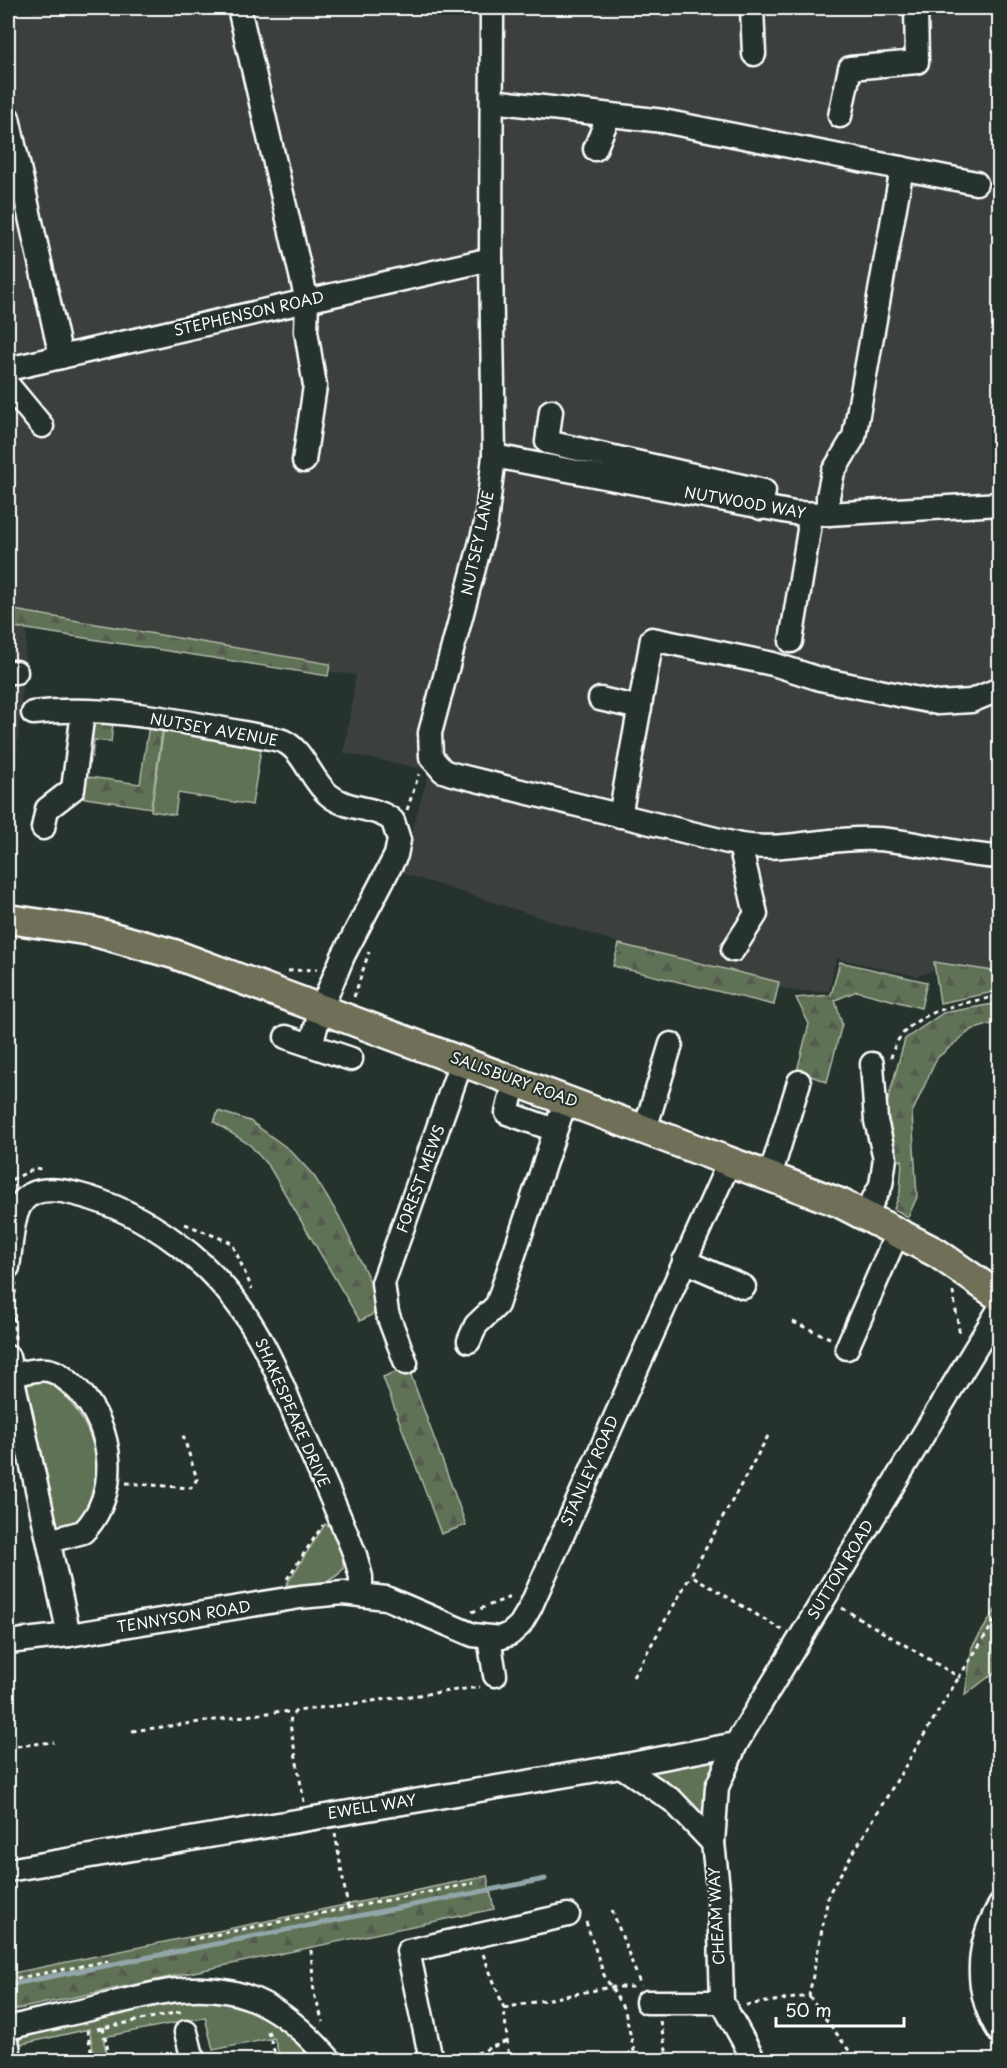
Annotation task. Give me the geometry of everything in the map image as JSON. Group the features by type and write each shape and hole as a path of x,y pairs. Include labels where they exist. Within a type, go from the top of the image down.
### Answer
{"main road":[{"name":"SALISBURY ROAD","path":"8,919 115,936 174,954 730,1160 865,1215 898,1231 961,1269 999,1297"}],"street":[{"path":"239,8 307,301 306,331 315,386 303,461"},
{"name":"NUTSEY LANE","path":"430,757 430,733 486,523 494,456 491,259 492,8"},
{"path":"752,8 754,54"},
{"path":"840,116 850,68 917,62 916,8"},
{"path":"492,101 663,122 976,183"},
{"path":"594,150 609,115"},
{"path":"8,118 61,357"},
{"path":"791,641 809,530 828,496 833,472 854,437 902,168"},
{"name":"STEPHENSON ROAD","path":"8,369 491,259"},
{"path":"8,385 42,426"},
{"path":"551,411 547,442 764,491 761,508"},
{"name":"NUTWOOD WAY","path":"494,456 761,508 818,514 999,504"},
{"path":"620,816 652,639 773,664 820,679 938,703 971,701 999,689"},
{"path":"600,699 640,708"},
{"path":"43,828 47,809 73,789 83,711"},
{"name":"NUTSEY AVENUE","path":"33,713 83,711 172,721 286,742 328,795 345,805 389,817 396,826"},
{"path":"430,757 443,771 452,774 740,845 781,848 876,839 967,855 999,857"},
{"path":"311,1045 321,1009 336,971 393,861 399,840 396,826"},
{"path":"733,950 756,914 740,845"},
{"path":"286,1036 351,1059"},
{"path":"645,1129 671,1044"},
{"name":"FOREST MEWS","path":"406,1363 383,1297 383,1283 462,1060"},
{"path":"865,1215 881,1185 885,1158 876,1121 880,1066"},
{"path":"515,1080 507,1113 555,1130"},
{"path":"770,1176 799,1082"},
{"path":"469,1341 476,1325 497,1305 566,1099"},
{"name":"STANLEY ROAD","path":"489,1638 510,1634 520,1625 530,1608 730,1160"},
{"name":"SHAKESPEARE DRIVE","path":"12,1274 19,1206 30,1194 48,1187 82,1195 126,1213 171,1239 198,1262 240,1307 276,1370 355,1555 361,1576 361,1594"},
{"path":"848,1347 898,1231"},
{"path":"684,1261 744,1287"},
{"name":"SUTTON ROAD","path":"713,1843 717,1787 736,1743 999,1308"},
{"path":"49,1541 74,1536 89,1526 100,1507 106,1481 106,1440 100,1423 84,1396 56,1372 13,1368 49,1541 69,1635"},
{"path":"361,1594 386,1598 473,1635 489,1638 490,1681"},
{"name":"TENNYSON ROAD","path":"8,1642 69,1635 300,1598 361,1594"},
{"name":"EWELL WAY","path":"8,1870 621,1766 736,1743"},
{"path":"621,1766 673,1801 713,1843"},
{"name":"CHEAM WAY","path":"713,1843 719,1897 723,2005 754,2061"},
{"path":"999,1905 986,1935 980,1976 984,2001 999,2033"},
{"path":"431,2061 408,1951 568,1915"},
{"path":"8,2028 185,1990 225,1990 257,2001 285,2016 313,2040 330,2061"},
{"path":"649,1995 723,2005"},
{"path":"186,2032 194,2061"},
{"path":"8,2046 10,2061"}],"path":[{"path":"396,826 404,819 421,769 430,757"},
{"path":"280,971 327,969 336,971"},
{"path":"880,1066 903,1034 915,1022 933,1013 999,996"},
{"path":"961,1269 952,1282 961,1343"},
{"path":"12,1274 15,1291 13,1368"},
{"path":"8,1292 15,1291"},
{"path":"794,1322 848,1347"},
{"path":"106,1481 191,1488 197,1479 182,1432"},
{"path":"633,1677 768,1436"},
{"path":"282,1588 327,1519"},
{"path":"691,1575 799,1640"},
{"path":"824,1598 960,1677"},
{"path":"856,2061 809,1996 829,1893 999,1613"},
{"path":"132,1731 283,1711 292,1714 302,1709 490,1681"},
{"path":"292,1714 290,1724 308,1818"},
{"path":"8,1747 54,1742"},
{"path":"332,1814 348,1908"},
{"path":"189,1940 474,1883"},
{"path":"612,1910 649,1995 668,2061"},
{"path":"568,1915 578,1915 588,1925 598,1961 625,2011 636,2061"},
{"path":"478,1935 504,2008 509,2061"},
{"path":"311,1950 314,1994 326,2032"},
{"path":"8,1980 108,1960"},
{"path":"504,2008 611,1987"},
{"path":"723,2005 809,1996"},
{"path":"90,2009 93,2061"},
{"path":"90,2009 110,2061"},
{"path":"460,2061 507,2041"}],"shaded area":[{"path":"44,8 999,8 999,972 943,967 917,976 836,958 829,991 794,991 700,969 399,872 430,770 344,753 356,675 190,654 27,629 17,749 15,816 8,814 8,21"}],"green space":[{"path":"8,609 330,664 328,676 8,626"},
{"path":"87,721 113,724 111,742 94,740 92,757 83,756"},
{"path":"149,725 163,727 151,808 79,797 82,776 140,784"},
{"path":"164,728 262,743 252,805 178,793 175,815 151,811"},
{"path":"619,944 779,982 774,1005 613,966"},
{"path":"840,962 927,982 921,1008 857,991 835,1000 842,1024 827,1082 797,1071 809,1024 796,998 831,995"},
{"path":"934,962 999,972 999,991 940,1003"},
{"path":"999,1003 999,1022 971,1030 937,1058 912,1113 917,1197 908,1217 894,1209 900,1192 902,1160 891,1161 879,1132 905,1039 943,1013"},
{"path":"218,1111 250,1121 290,1150 314,1176 339,1216 383,1309 360,1321 270,1168 250,1145 214,1122"},
{"path":"408,1367 466,1525 441,1534 383,1377"},
{"path":"45,1375 76,1411 91,1439 95,1454 94,1485 83,1525 57,1529 53,1525 23,1384"},
{"path":"325,1524 329,1526 343,1554 343,1569 338,1575 325,1582 286,1585"},
{"path":"999,1604 999,1669 965,1695 972,1647"},
{"path":"715,1758 716,1764 706,1814 703,1816 649,1772"},
{"path":"487,1876 494,1909 8,2011 8,1974"},
{"path":"208,1996 261,2010 319,2060 281,2060 274,2038 213,2050 205,2017 103,2037 108,2060 95,2060 89,2029 18,2045 24,2031 43,2024 53,2029 125,2014 130,2007"}],"waterway":[{"path":"8,1985 545,1879"}]}
